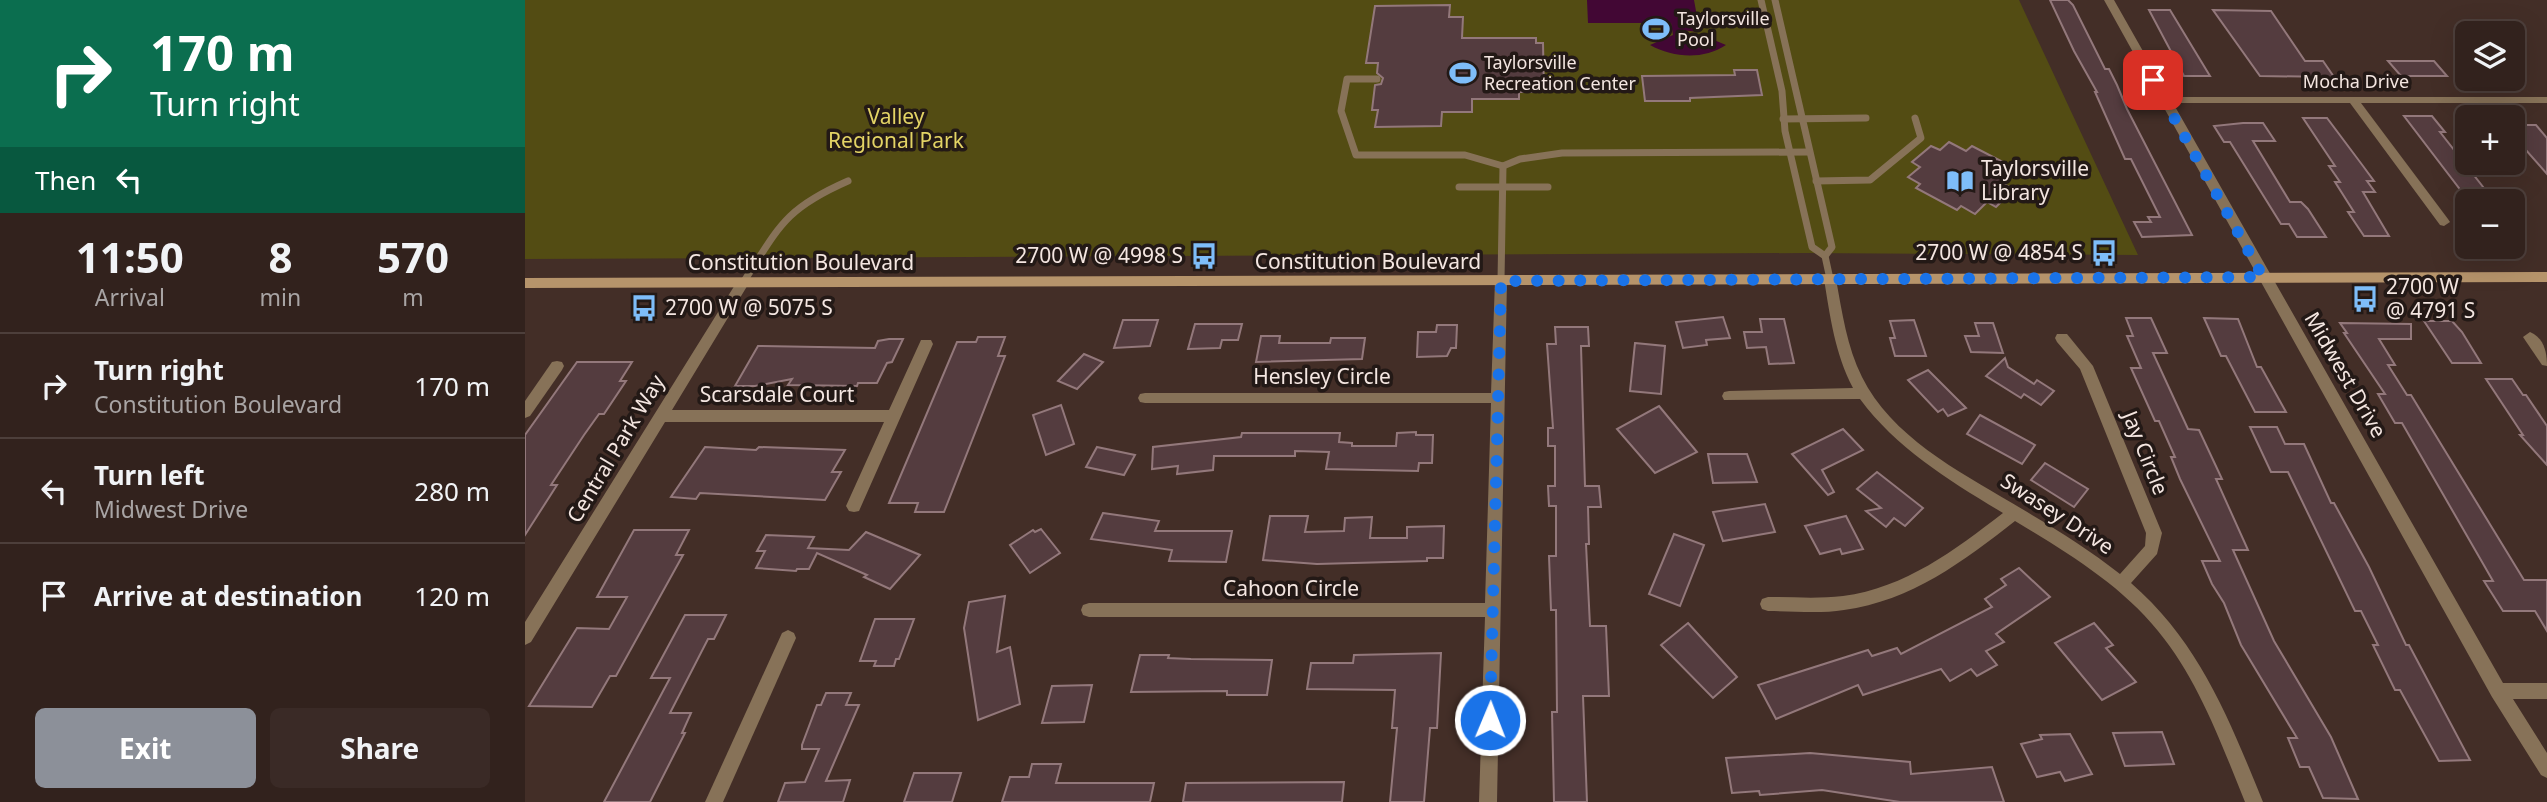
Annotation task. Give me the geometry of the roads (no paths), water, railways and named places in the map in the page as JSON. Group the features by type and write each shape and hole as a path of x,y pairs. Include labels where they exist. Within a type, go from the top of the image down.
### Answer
{"main road":[{"name":"Constitution Boulevard","path":"525,283 2547,277"}],"street":[{"name":"Midwest Drive","path":"2109,0 2498,691 2547,769"},
{"name":"Mocha Drive","path":"2164,100 2547,100"},
{"path":"2353,100 2444,222"},
{"name":"Swasey Drive","path":"1830,279 1846,351 1863,393 1884,419 1908,442 1939,465 2121,583 2168,631 2191,662 2210,696 2254,802"},
{"path":"1488,802 1501,281"},
{"name":"Central Park Way","path":"525,637 743,283"},
{"name":"Jay Circle","path":"2062,338 2086,366 2154,533 2152,548 2121,583"},
{"path":"2530,338 2547,361"},
{"path":"855,506 926,344"},
{"path":"525,412 557,366"},
{"path":"1729,396 1863,393"},
{"name":"Hensley Circle","path":"1145,398 1499,398"},
{"name":"Scarsdale Court","path":"660,416 895,416"},
{"path":"1768,604 1845,603 1902,588 1982,538 2014,513"},
{"name":"Cahoon Circle","path":"1089,610 1493,610"},
{"path":"714,802 788,638"},
{"path":"2498,691 2547,691"}],"lane":[{"path":"1761,0 1782,91 1783,119 1812,247 1825,256 1830,279"},
{"path":"1775,0 1832,247 1825,256"},
{"path":"1377,79 1347,79 1341,111 1356,155 1465,155 1503,166 1520,159 1562,153 1809,152"},
{"path":"1783,119 1866,118"},
{"path":"1816,181 1870,180 1921,138 1915,118"},
{"path":"1501,281 1503,166"},
{"path":"743,283 781,224 793,211 809,199 848,181"},
{"path":"1459,187 1548,187"}],"place":[{"name":"Taylorsville Pool","path":"1656,29"},
{"name":"Taylorsville Recreation Center","path":"1463,73"},
{"name":"Taylorsville Library","path":"1960,181"},
{"name":"2700 W @ 4854 S","path":"2104,253"},
{"name":"2700 W @ 4998 S","path":"1204,256"},
{"name":"2700 W @ 4791 S","path":"2365,299"},
{"name":"2700 W @ 5075 S","path":"644,308"}],"park label":[{"name":"Valley Regional Park","path":"896,129"}]}
